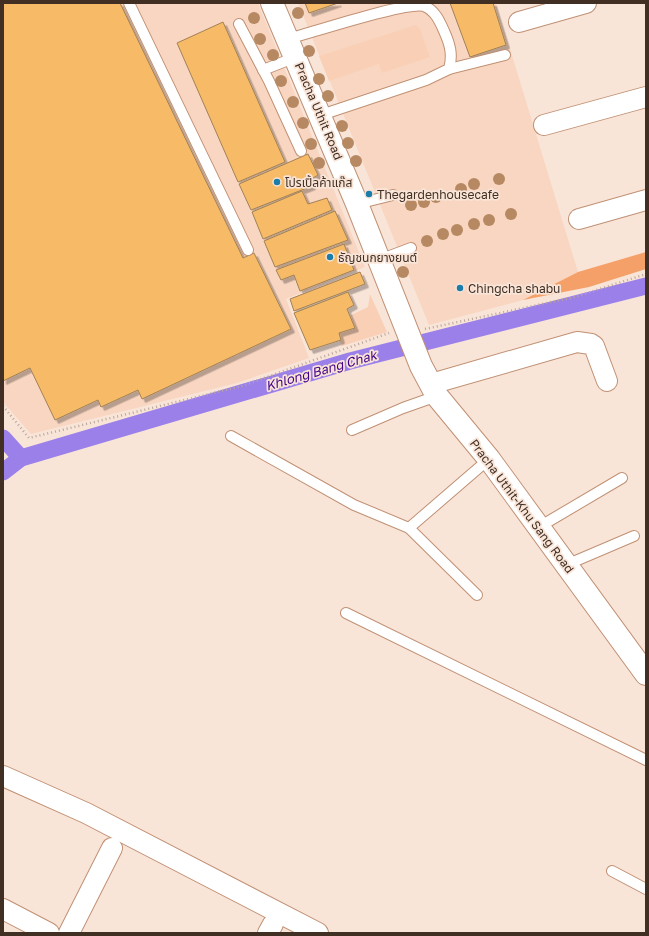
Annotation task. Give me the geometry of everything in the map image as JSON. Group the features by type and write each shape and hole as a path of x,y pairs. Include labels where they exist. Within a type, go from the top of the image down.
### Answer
{"main road":[{"name":"Pracha Uthit Road","path":"272,3 321,116 407,331"},
{"name":"Pracha Uthit-Khu Sang Road","path":"407,331 430,382 489,459 646,674"}],"street":[{"path":"519,22 586,3"},
{"path":"544,125 646,96"},
{"path":"579,219 646,200"},
{"path":"430,382 577,342 591,344 594,346 607,381"},
{"path":"3,776 86,813 318,933"},
{"path":"69,933 112,848"},
{"path":"3,909 50,933"}],"lane":[{"path":"129,3 248,250"},
{"path":"263,70 292,48 402,5 423,6 436,15 449,41 452,59 449,69"},
{"path":"239,24 263,70 301,151"},
{"path":"321,116 426,80 449,69 505,55"},
{"path":"357,204 393,195"},
{"path":"379,260 411,248"},
{"path":"352,430 403,408 430,382"},
{"path":"231,436 354,505 409,528 477,595"},
{"path":"409,528 489,459"},
{"path":"539,527 622,478"},
{"path":"566,565 634,536"},
{"path":"346,613 646,760"},
{"path":"612,871 646,889"}],"path":[{"path":"3,406 29,438 242,386 391,332 426,329 575,297 646,274"}],"shaded area":[{"path":"3,3 258,3 365,267 286,299 309,358 237,383 31,434 3,402"},
{"path":"298,3 496,3 578,272 523,300 429,325"},
{"path":"416,25 420,29 430,57 382,73 379,64 329,81 319,56"},
{"path":"646,252 646,269 589,287 523,300 578,272"},
{"path":"370,294 387,332 342,346 336,332 349,316 368,307"}],"building":[{"path":"3,3 120,3 243,258 254,253 291,329 142,399 138,390 101,407 98,400 55,420 30,368 3,381"},
{"path":"305,3 338,3 309,13"},
{"path":"450,3 493,3 506,45 470,57"},
{"path":"223,22 285,162 238,182 177,43"},
{"name":"โปรเปิ้ลค้าแก๊ส","path":"308,154 318,175 310,180 312,186 251,210 239,184"},
{"path":"302,191 308,204 327,198 332,210 263,239 252,212"},
{"path":"335,211 348,240 275,267 264,241"},
{"name":"ธัญชนกยางยนต์","path":"344,244 354,270 300,291 294,275 281,280 276,270"},
{"path":"360,272 365,284 294,311 290,299"},
{"path":"348,292 354,305 347,309 355,328 339,333 341,340 310,350 294,313"}],"waterway":[{"name":"Khlong Bang Chak","path":"3,472 21,458 350,361 646,286"},
{"path":"3,438 21,458"}],"place":[{"name":"โปรเปิ้ลค้าแก๊ส","path":"277,182"},
{"name":"Thegardenhousecafe","path":"369,194"},
{"name":"ธัญชนกยางยนต์","path":"330,257"},
{"name":"Chingcha shabu","path":"460,288"}]}
